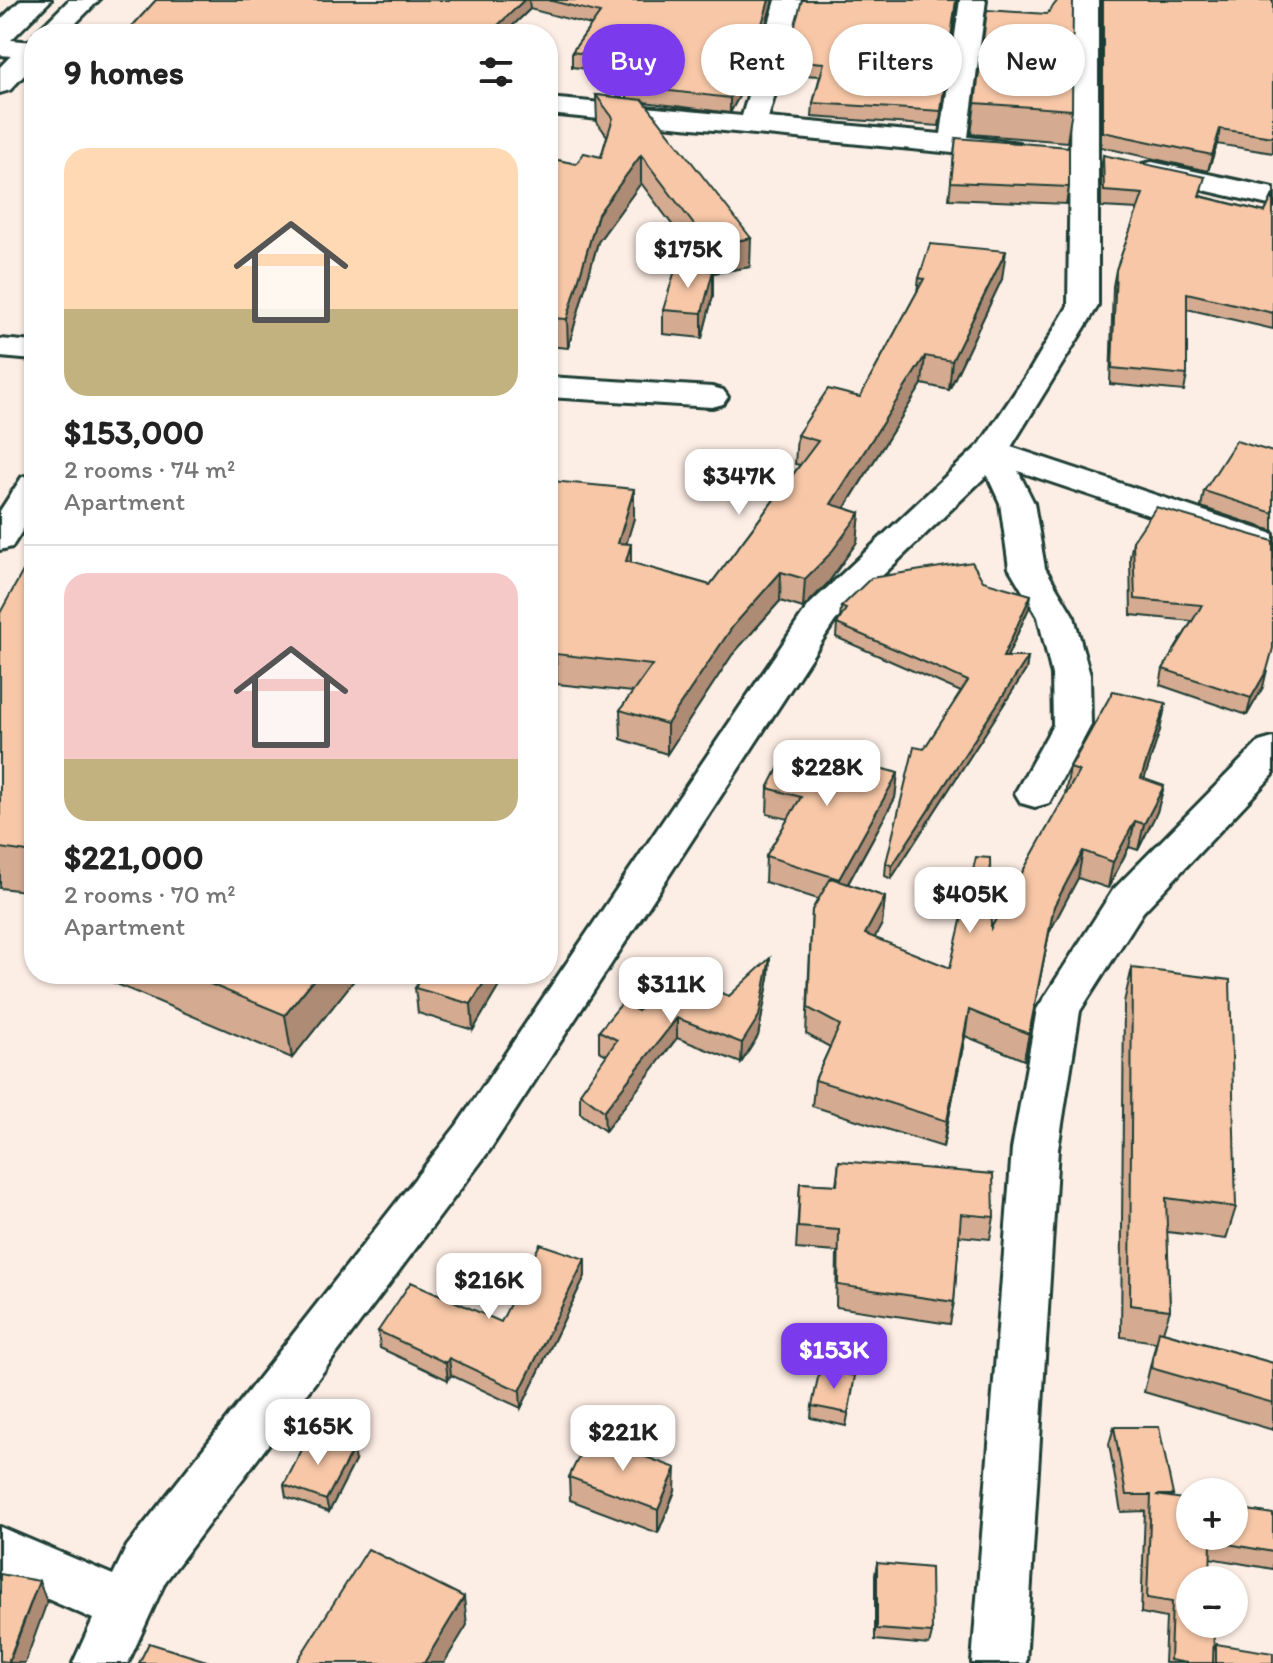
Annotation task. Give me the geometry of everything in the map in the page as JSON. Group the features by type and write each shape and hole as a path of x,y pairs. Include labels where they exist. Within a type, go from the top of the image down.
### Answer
{"main road":[{"path":"0,35 37,0"},
{"path":"59,24 85,0"},
{"path":"0,84 24,59"}],"street":[{"path":"752,128 789,0"},
{"path":"953,145 973,0"},
{"path":"100,1663 146,1564 473,1138 822,613 992,451 1083,306 1085,0"},
{"path":"0,47 24,46"},
{"path":"558,107 752,128 1084,156 1273,197"},
{"path":"0,348 24,350"},
{"path":"558,388 712,397"},
{"path":"992,451 1273,546"},
{"path":"992,451 1017,503 1027,568 1056,617 1071,675 1072,725 1035,793"},
{"path":"0,539 24,500"},
{"path":"999,1663 1035,1149 1059,1009 1128,901 1273,751"},
{"path":"0,1552 126,1607"}],"building":[{"path":"156,0 524,0 499,24 134,24"},
{"path":"548,0 769,0 762,24 701,24 701,95 685,93 685,24 592,24 600,13"},
{"path":"802,0 956,0 953,24 829,24 829,96 943,96 941,111 813,103 824,63 813,62 813,24 795,24"},
{"path":"1058,0 1073,0 1073,24 985,24 987,10 1047,14"},
{"path":"1103,0 1273,0 1273,137 1220,129 1212,155 1103,132"},
{"path":"582,38 582,53 572,52"},
{"path":"978,80 978,96 1072,96 1072,110 975,103"},
{"path":"597,96 643,100 751,238 710,246 641,155 598,214 567,319 558,319 558,160 576,164 584,153 601,157 613,118"},
{"path":"956,138 1069,147 1069,187 951,182"},
{"path":"1103,155 1205,177 1199,196 1265,212 1273,195 1273,313 1187,293 1187,375 1112,368 1116,270 1143,194 1104,191"},
{"path":"930,244 1006,251 952,361 925,356 831,504 860,513 830,554 805,579 781,572 733,626 667,724 620,710 652,665 558,654 558,482 634,489 618,543 631,544 626,561 710,585 818,441 797,435 828,389 860,397 924,279 919,278"},
{"path":"676,267 713,271 702,313 663,310"},
{"path":"1236,441 1273,452 1273,513 1204,491"},
{"path":"1156,507 1273,541 1273,648 1267,670 1251,698 1163,669 1202,605 1135,599 1133,541"},
{"path":"972,562 983,581 1031,595 1003,657 1028,657 892,866 886,863 914,747 924,749 968,681 837,624 846,609 841,607 871,578"},
{"path":"24,571 24,852 0,848 0,613"},
{"path":"1113,691 1166,703 1141,778 1164,786 1144,824 1135,821 1113,862 1083,851 1054,906 1029,1034 969,1010 947,1121 815,1080 840,1025 808,1008 812,910 831,878 885,897 865,934 950,968 976,857 990,858 991,928 1079,771 1070,768"},
{"path":"791,744 898,773 839,879 766,856 801,797 768,788"},
{"path":"770,958 759,1016 742,1043 677,1018 604,1111 580,1093 617,1040 599,1031 622,1003 638,1011 665,971 729,996"},
{"path":"1132,968 1230,980 1236,1207 1166,1198 1170,1310 1130,1305"},
{"path":"210,984 310,984 285,1015"},
{"path":"418,984 483,984 471,1004 415,988"},
{"path":"839,1161 993,1174 994,1217 961,1214 954,1302 838,1285 839,1230 798,1227 800,1183 837,1185"},
{"path":"540,1244 585,1259 520,1391 449,1358 446,1363 378,1331 411,1282 501,1322"},
{"path":"1159,1331 1273,1363 1273,1403 1151,1368"},
{"path":"820,1368 855,1376 848,1413 812,1406"},
{"path":"1114,1427 1159,1427 1173,1495 1156,1495 1176,1498 1176,1550 1211,1550 1210,1566 1176,1566 1176,1638 1214,1638 1213,1663 1170,1660 1172,1602 1147,1598 1151,1495 1126,1495"},
{"path":"310,1434 353,1449 326,1500 284,1485"},
{"path":"589,1436 676,1468 658,1510 569,1477"},
{"path":"1248,1510 1273,1514 1273,1552 1248,1548"},
{"path":"368,1549 464,1597 424,1663 296,1663"},
{"path":"877,1563 931,1568 932,1633 877,1629"},
{"path":"0,1574 39,1581 8,1662 0,1661"},
{"path":"149,1643 213,1663 139,1663"},
{"path":"1216,1644 1273,1653 1273,1663 1216,1663"}]}
